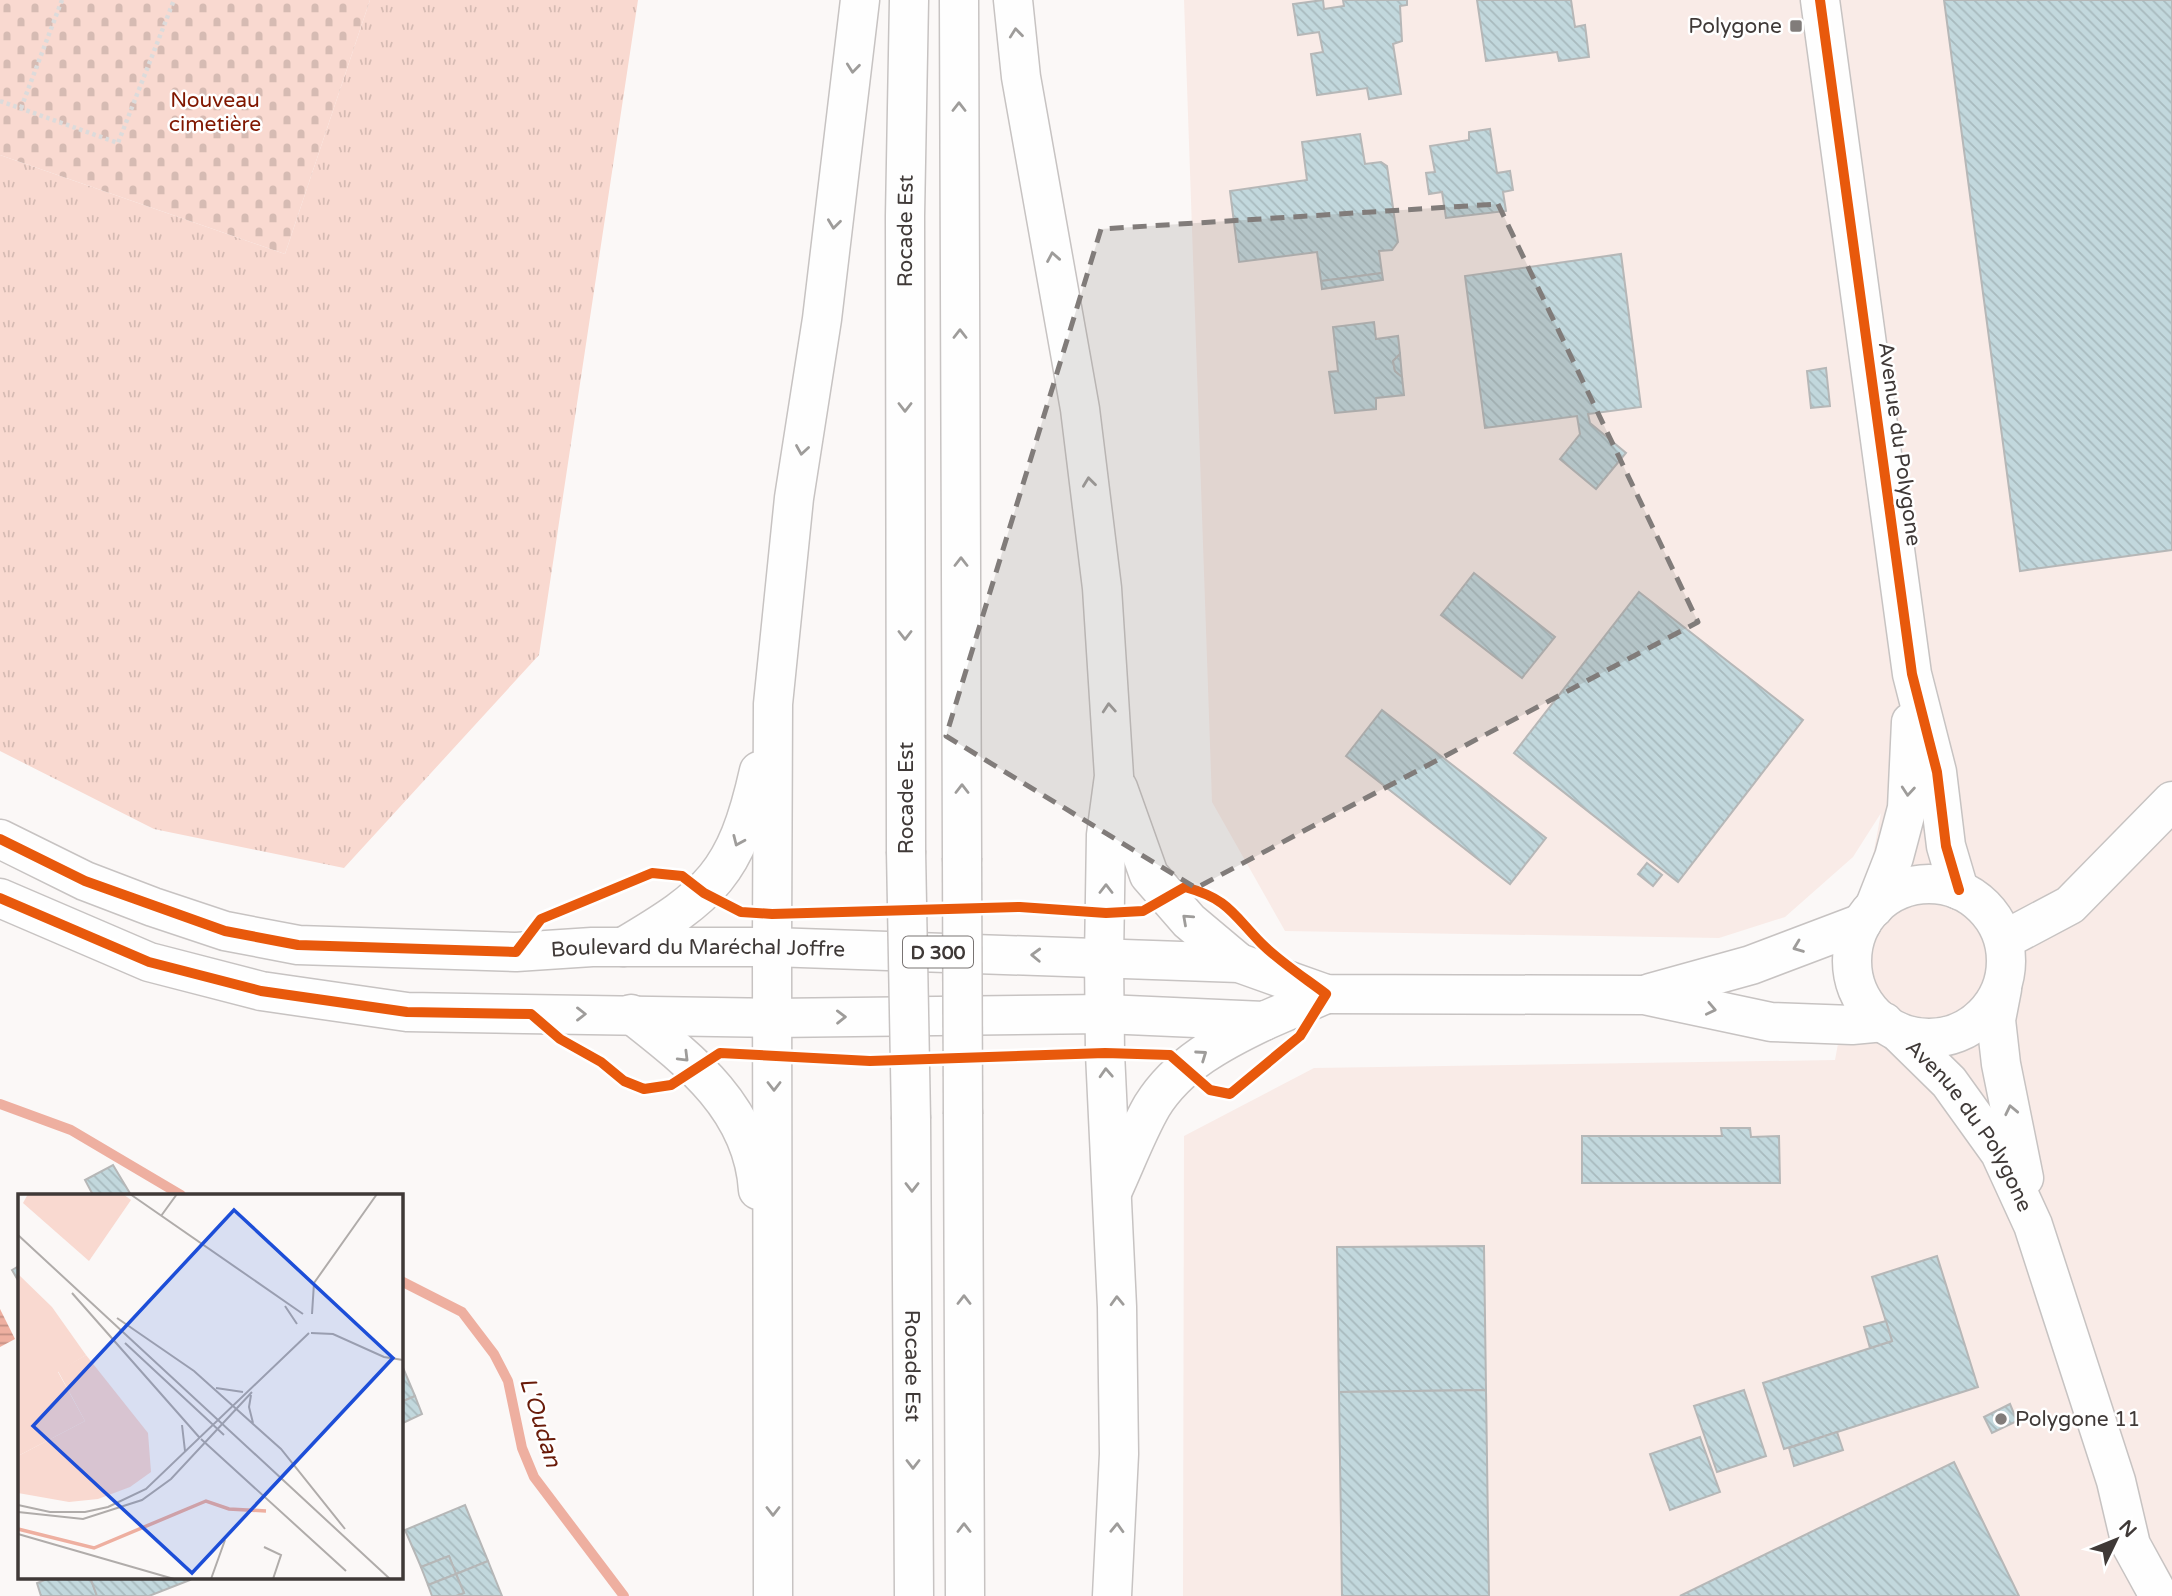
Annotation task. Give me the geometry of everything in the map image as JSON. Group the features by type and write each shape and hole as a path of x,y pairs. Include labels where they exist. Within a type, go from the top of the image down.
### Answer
{"main road":[{"path":"773,1596 774,704 794,498 822,319 860,0"},
{"name":"Rocade Est","path":"909,0 905,216 906,851 911,1119 914,1596"},
{"path":"959,0 965,1596"},
{"path":"1013,0 1021,77 1080,409 1102,588 1114,776 1106,835 1104,958 1119,1454 1112,1596"},
{"name":"Avenue du Polygone","path":"1820,0 1913,674 1937,772 1947,846 1959,890"},
{"name":"Avenue du Polygone","path":"1868,916 1894,856 1907,808 1913,674"},
{"path":"623,947 667,921 704,893 728,863 751,807 774,704"},
{"path":"1114,776 1149,875 1189,922 1239,963"},
{"path":"2004,940 2070,905 2172,800"},
{"name":"Boulevard du Maréchal Joffre","path":"0,839 85,881 153,907 225,931 298,946 516,952 623,947 772,947 1239,963 1326,994 1644,995 1770,1022 1891,1027"},
{"path":"1920,884 1935,884 1959,890 1975,899 1994,919 2004,940 2006,967 2002,989 1986,1013 1966,1030 1941,1038 1920,1038 1891,1027 1872,1014 1859,993 1853,971 1854,947 1868,916 1899,890 1920,884"},
{"name":"Boulevard du Maréchal Joffre","path":"0,898 149,962 261,991 407,1012 773,1018 1105,1014 1264,1021 1326,994"},
{"name":"Boulevard du Maréchal Joffre","path":"1644,995 1751,965 1868,916"},
{"name":"Avenue du Polygone","path":"2002,989 1996,1020 1999,1053 2033,1225"},
{"path":"631,1014 674,1048 725,1100 741,1123 756,1161 773,1442"},
{"path":"1112,1192 1153,1105 1184,1068 1222,1042 1264,1021"},
{"name":"Avenue du Polygone","path":"1891,1027 1968,1105 2000,1153 2033,1225 2116,1481 2131,1545 2159,1596"},
{"path":"2116,1481 2157,1548 2172,1565"}],"path":[{"path":"21,108 62,0"},
{"path":"0,101 118,143 174,0"}],"highlighted area":[{"path":"1498,204 1698,622 1196,888 946,736 1101,229"}],"shaded area":[{"path":"1184,0 2172,0 2172,1596 1183,1596 1184,1136 1314,1068 1835,1060 1881,813 1853,857 1785,917 1719,938 1285,931 1212,802"},
{"path":"0,1309 15,1339 0,1347"}],"green space":[{"name":"Nouveau cimetière","path":"0,0 370,0 285,254 0,155"},
{"path":"370,0 638,0 539,655 344,868 154,829 0,751 0,155 285,254"}],"building":[{"path":"1323,0 1324,9 1344,6 1343,0 1407,0 1407,5 1400,6 1402,41 1393,44 1401,94 1369,99 1367,88 1317,95 1311,54 1323,52 1319,32 1298,35 1293,4"},
{"path":"1477,0 1571,0 1575,27 1585,25 1589,57 1559,61 1557,52 1486,61"},
{"path":"1944,0 2172,0 2172,550 2020,571"},
{"path":"1490,129 1497,173 1510,171 1513,190 1503,192 1506,211 1446,218 1442,192 1429,194 1426,173 1435,172 1430,146 1469,140 1469,132"},
{"path":"1360,134 1365,164 1381,162 1387,166 1398,242 1392,250 1379,251 1382,273 1321,281 1317,252 1239,262 1230,191 1307,180 1302,142"},
{"path":"1621,254 1641,407 1588,414 1590,423 1626,453 1596,489 1560,459 1580,434 1577,416 1485,428 1465,276"},
{"path":"1382,273 1383,280 1322,289 1321,281"},
{"path":"1374,322 1376,339 1398,336 1400,354 1393,361 1395,371 1402,377 1404,395 1376,398 1376,409 1335,413 1329,372 1338,371 1333,327"},
{"path":"1400,354 1402,377 1395,371 1393,361"},
{"path":"1826,368 1830,406 1811,408 1807,371"},
{"path":"1474,573 1555,637 1522,678 1441,615"},
{"path":"1639,592 1803,720 1678,882 1514,753"},
{"path":"1382,710 1546,838 1510,884 1346,756"},
{"path":"1647,863 1662,875 1653,886 1638,874"},
{"path":"1721,1128 1750,1128 1751,1137 1779,1136 1780,1183 1582,1183 1582,1136 1722,1136"},
{"path":"113,1165 130,1194 92,1194 85,1180"},
{"path":"1484,1246 1486,1390 1339,1392 1337,1247"},
{"path":"1937,1256 1978,1387 1784,1449 1763,1383 1892,1341 1872,1277"},
{"path":"18,1267 18,1280 12,1270"},
{"path":"1886,1321 1892,1341 1870,1348 1864,1327"},
{"path":"402,1365 415,1396 402,1402"},
{"path":"1486,1390 1489,1596 1342,1596 1339,1392"},
{"path":"1744,1390 1766,1456 1717,1472 1694,1406"},
{"path":"415,1396 422,1414 402,1424 402,1402"},
{"name":"Polygone 11","path":"2010,1404 2017,1421 1992,1433 1984,1417"},
{"path":"1837,1432 1843,1450 1794,1466 1789,1448"},
{"path":"1700,1437 1720,1492 1670,1510 1650,1454"},
{"path":"1954,1462 2019,1596 1680,1596"},
{"path":"465,1505 488,1561 456,1574 449,1556 421,1567 405,1530"},
{"path":"449,1556 456,1574 428,1585 421,1567"},
{"path":"488,1561 502,1596 456,1596 464,1593 456,1574"},
{"path":"456,1574 464,1593 456,1596 432,1596 428,1585"},
{"path":"50,1578 90,1578 97,1596 41,1596 37,1583"},
{"path":"90,1578 190,1580 149,1596 97,1596"}],"waterway":[{"name":"L'Oudan","path":"0,1104 71,1130 179,1194"},
{"name":"L'Oudan","path":"402,1282 462,1312 494,1354 508,1381 522,1448 534,1477 624,1596"}],"cycle path":[{"path":"1820,0 1912,674 1937,772 1946,846 1959,890"},
{"path":"0,839 85,881 225,931 298,945 516,952 541,919 652,873 682,876 704,893 741,912 772,914 1020,907 1106,913 1143,911 1185,887 1211,897 1228,908 1268,950 1326,994 1300,1036 1230,1094 1210,1090 1170,1055 1105,1053 870,1061 720,1053 671,1085 644,1089 624,1081 601,1062 560,1039 531,1014 407,1012 261,991 149,962 0,898"}],"place":[{"name":"Polygone","path":"1796,26"},
{"name":"Polygone 11","path":"2001,1419"}]}
